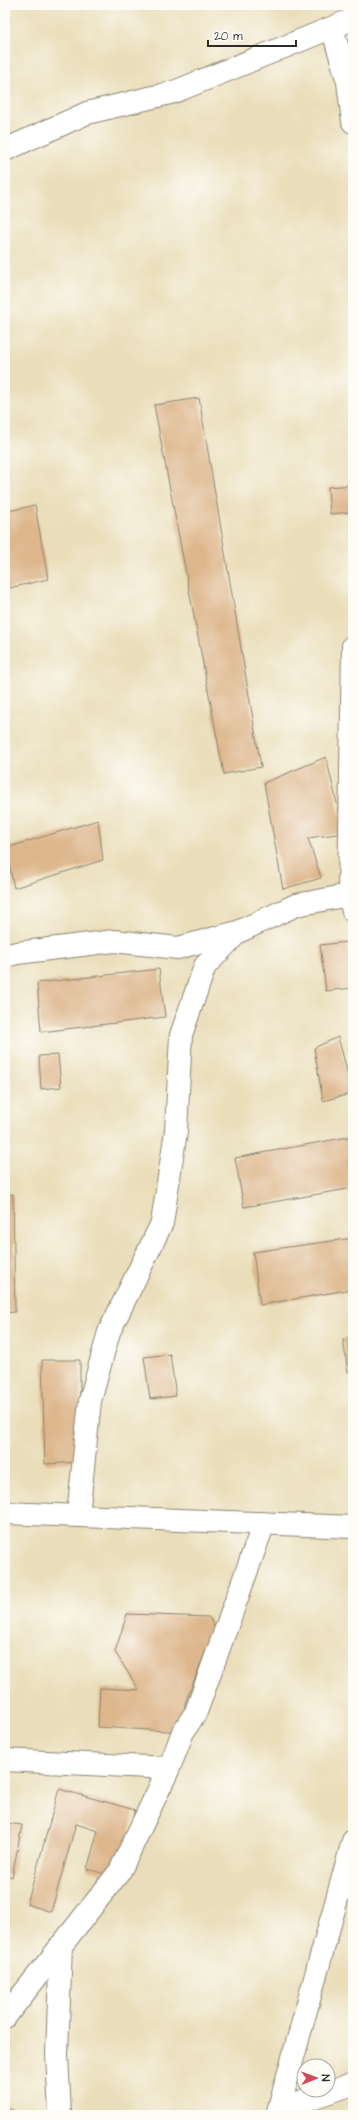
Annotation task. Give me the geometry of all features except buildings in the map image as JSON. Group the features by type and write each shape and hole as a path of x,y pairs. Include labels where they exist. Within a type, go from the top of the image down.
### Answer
{"street":[{"path":"5,150 86,113 174,92 353,19"},
{"path":"332,28 348,82 353,122"},
{"path":"5,956 17,953 114,941 178,948 238,932 296,905 351,903 353,646"},
{"path":"78,1515 90,1401 109,1332 162,1223 176,1131 181,1035 205,966 238,932"},
{"path":"5,1513 353,1527"},
{"path":"5,2016 120,1871 169,1768 183,1732 196,1712 264,1523"},
{"path":"5,1760 169,1768"},
{"path":"278,2112 353,1841"},
{"path":"60,2115 57,2054 61,1945"},
{"path":"278,2112 353,2084"}]}
